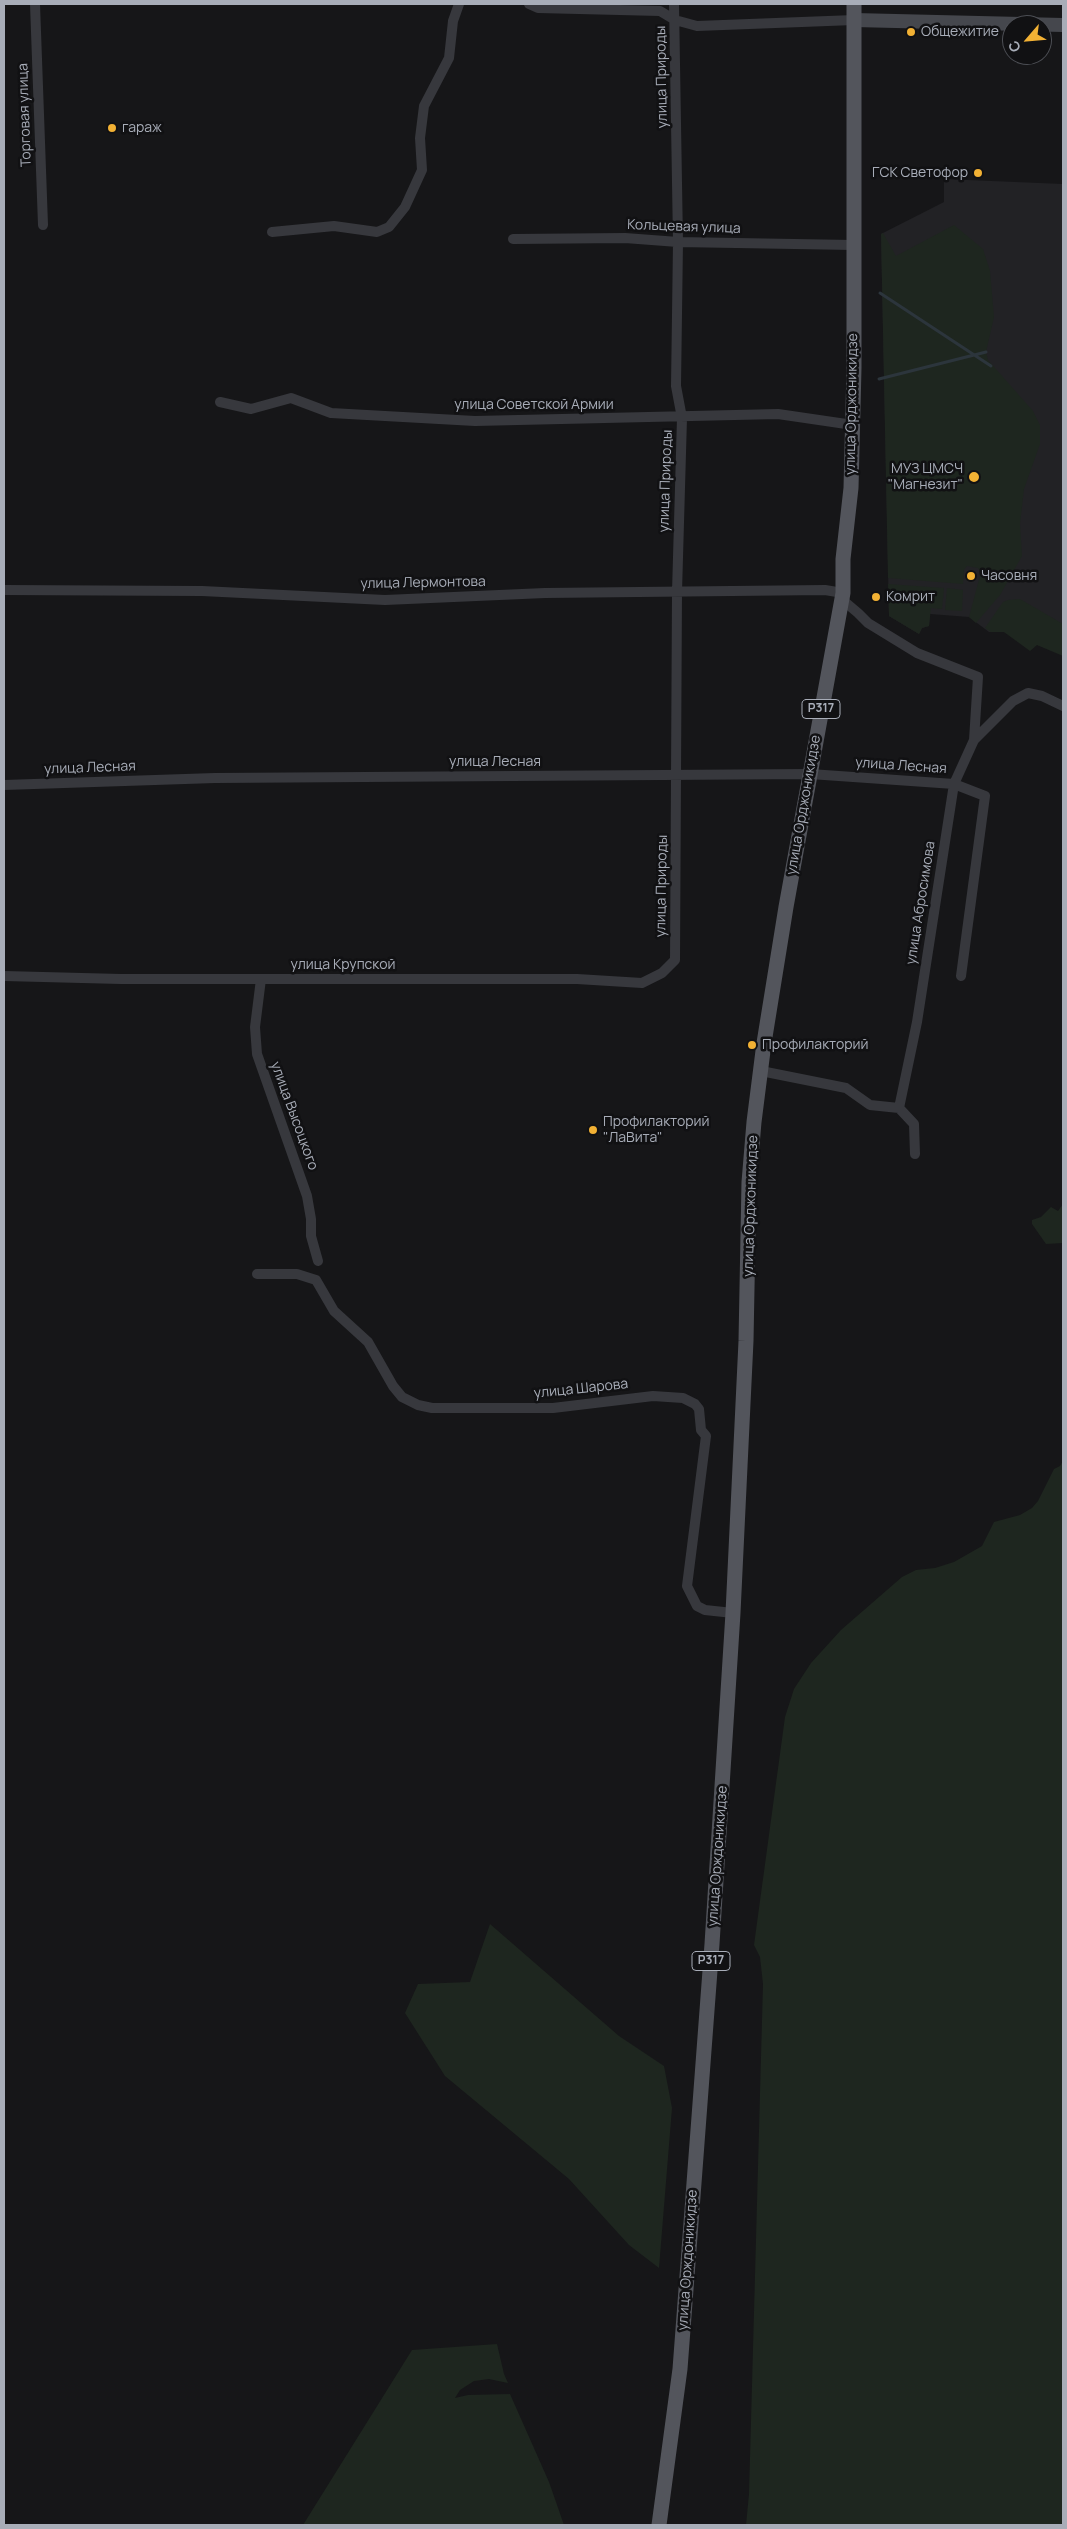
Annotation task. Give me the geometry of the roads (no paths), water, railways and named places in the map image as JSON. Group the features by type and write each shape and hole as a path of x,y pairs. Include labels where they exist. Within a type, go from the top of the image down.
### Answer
{"main road":[{"name":"улица Орджоникидзе","path":"742,1395 746,1341 749,1182 760,1071 810,774 843,593 853,456 854,4"},
{"path":"854,20 1063,25"},
{"name":"улица Орждоникидзе","path":"659,2525 680,2370 712,1944 733,1613 742,1395"}],"street":[{"name":"Торговая улица","path":"35,4 43,224"},
{"path":"272,232 334,226 377,232 389,227 405,207 422,170 420,138 424,106 449,58 453,21 459,4"},
{"path":"529,4 538,8 660,11 674,20 696,26 854,20"},
{"name":"улица Природы","path":"674,4 678,242 676,386 682,418 677,592 675,960"},
{"name":"Кольцевая улица","path":"513,239 625,238 678,242 853,245"},
{"name":"улица Советской Армии","path":"220,402 251,409 290,398 331,412 475,421 682,418 778,414 853,425"},
{"name":"улица Лермонтова","path":"4,590 202,591 385,600 545,593 825,590 843,593"},
{"name":"улица Абросимова","path":"843,593 845,602 868,623 917,653 978,677 974,740 954,784 917,1022 900,1108"},
{"path":"974,740 1013,701 1028,693 1042,696 1063,706"},
{"name":"улица Лесная","path":"4,785 215,778 810,774 954,784 985,796 961,976"},
{"name":"улица Крупской","path":"4,976 261,979 578,979 642,982 662,973 675,960"},
{"name":"улица Высоцкого","path":"261,979 255,1027 258,1054 307,1196 311,1219 311,1236 318,1261"},
{"path":"760,1071 846,1088 870,1105 900,1108 914,1124 915,1154"},
{"name":"улица Шарова","path":"257,1274 297,1274 316,1280 334,1312 368,1342 392,1386 402,1397 418,1405 432,1408 553,1408 653,1396 682,1398 695,1404 699,1409 701,1430 706,1436 687,1586 697,1606 705,1610 733,1613"}],"waterway":[{"path":"880,293 991,366"},
{"path":"879,379 986,352"}],"place":[{"name":"Общежитие","path":"911,32"},
{"name":"гараж","path":"112,128"},
{"name":"ГСК Светофор","path":"978,173"},
{"name":"МУЗ ЦМСЧ \"Магнезит\"","path":"974,477"},
{"name":"Часовня","path":"971,576"},
{"name":"Комрит","path":"876,597"},
{"name":"Профилакторий","path":"752,1045"},
{"name":"Профилакторий \"ЛаВита\"","path":"593,1130"}]}
